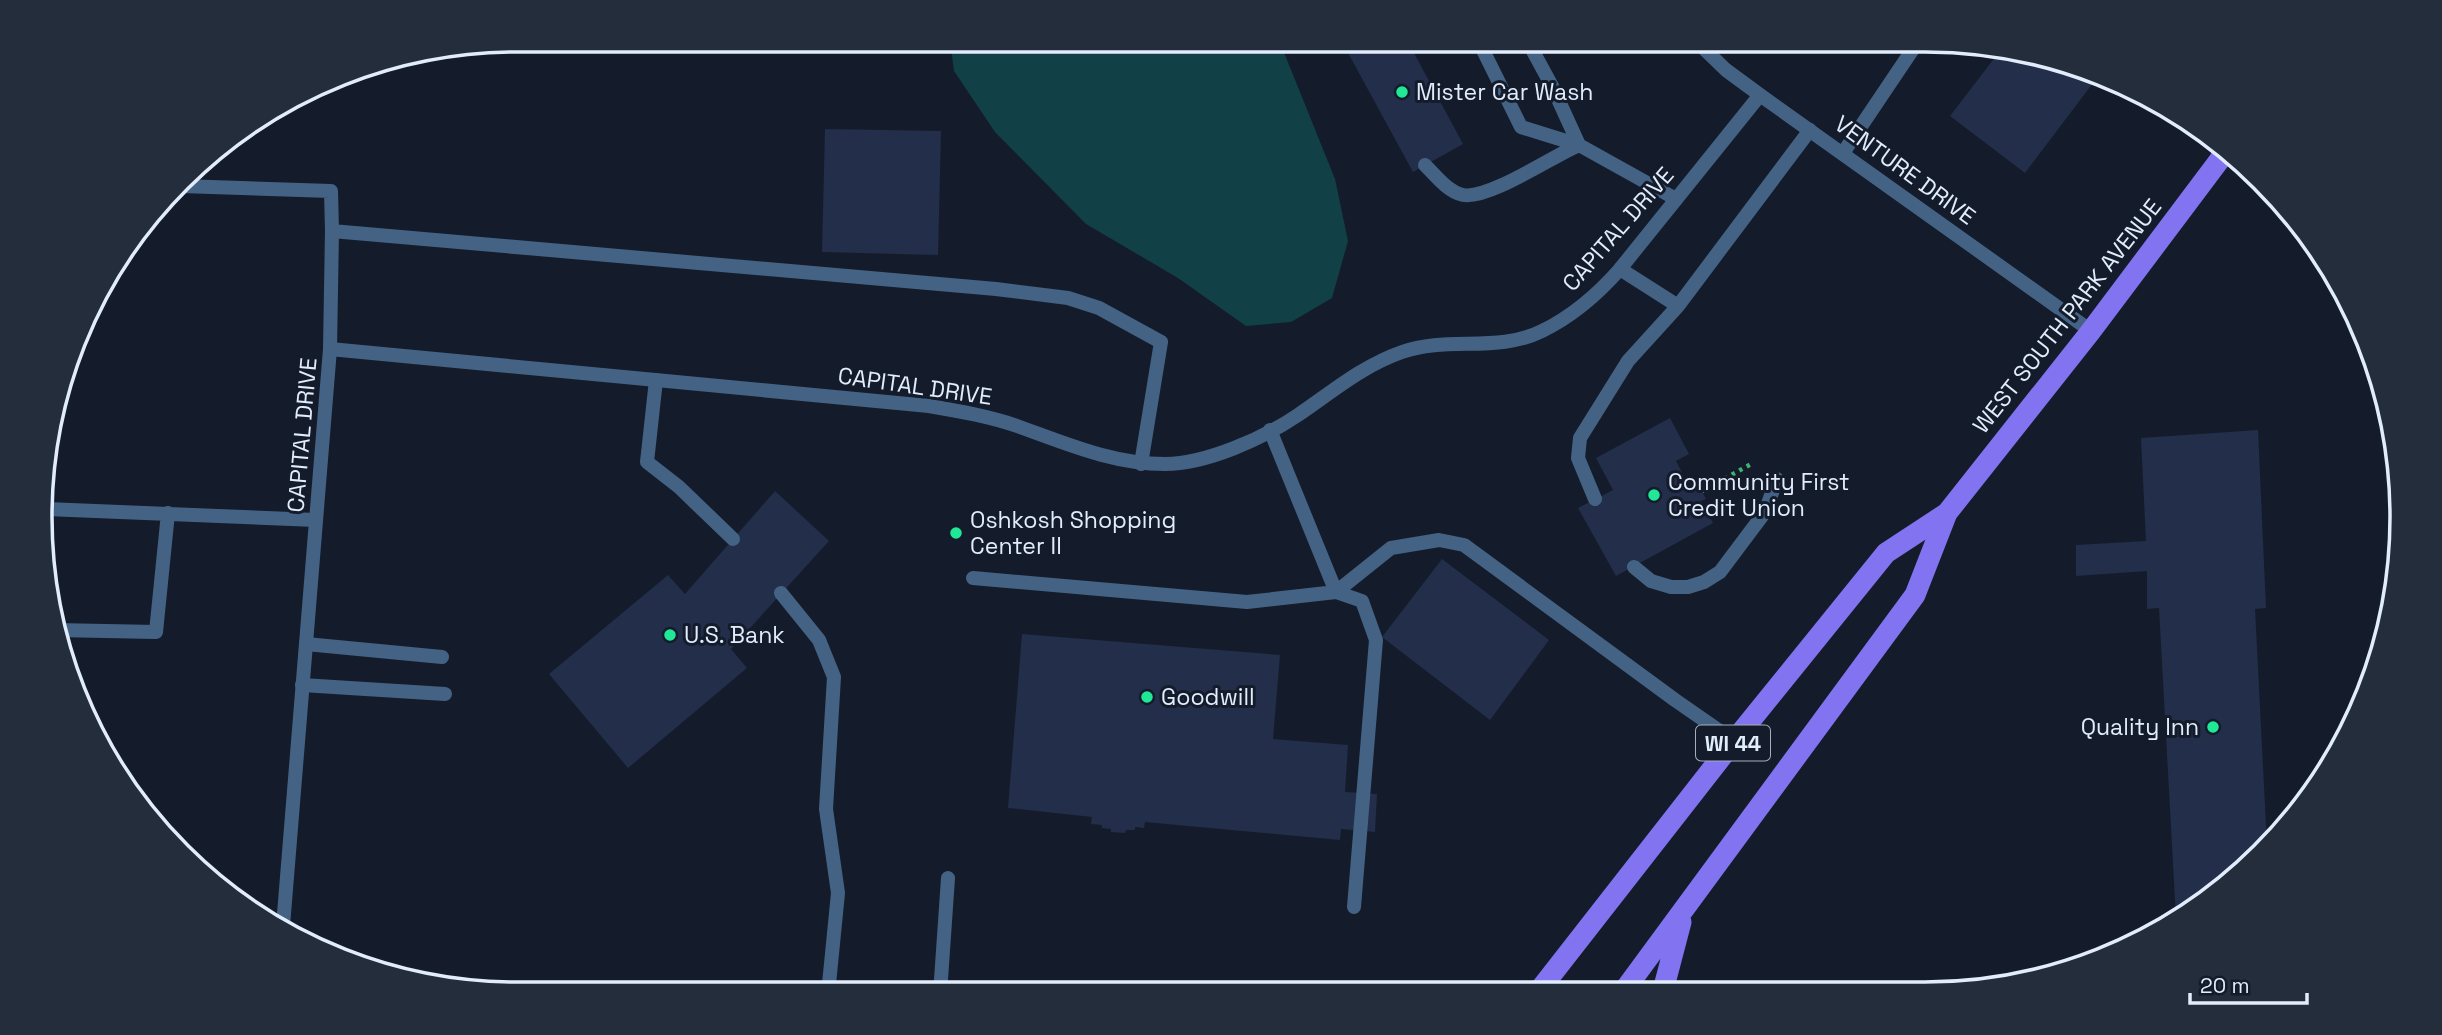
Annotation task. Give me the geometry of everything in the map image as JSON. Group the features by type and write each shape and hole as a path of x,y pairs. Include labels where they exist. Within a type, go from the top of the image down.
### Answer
{"main road":[{"name":"WEST SOUTH PARK AVENUE","path":"1630,982 1915,595 1947,513 2091,331 2220,159"},
{"name":"WEST SOUTH PARK AVENUE","path":"1546,982 1734,741 1886,553 1947,513"},
{"path":"1665,982 1683,911"}],"street":[{"path":"1484,52 1521,127 1579,145 1676,199"},
{"path":"1534,52 1579,145"},
{"name":"VENTURE DRIVE","path":"1707,52 1726,70 1760,95 2091,331"},
{"path":"1843,153 1911,52"},
{"name":"CAPITAL DRIVE","path":"284,920 331,349 915,405 961,411 1014,425 1089,453 1141,464 1195,460 1243,444 1270,430 1296,416 1366,367 1401,352 1426,345 1520,340 1542,331 1578,310 1620,269 1760,95"},
{"path":"1595,499 1578,458 1580,438 1628,361 1678,306 1810,130"},
{"path":"1425,165 1450,188 1463,195 1476,195 1579,145"},
{"path":"192,186 331,191 331,349"},
{"path":"332,231 996,289 1068,298 1099,308 1161,342 1141,464"},
{"path":"1620,269 1678,306"},
{"path":"656,380 647,462 679,487 733,540"},
{"path":"1270,430 1336,592"},
{"path":"1634,567 1651,581 1671,587 1688,587 1720,572 1765,512 1776,479"},
{"path":"52,509 316,520"},
{"path":"66,630 156,632 168,513"},
{"path":"1336,592 1391,548 1439,540 1464,545 1734,741"},
{"path":"973,578 1247,602 1336,592 1362,601 1376,640 1354,907"},
{"path":"781,593 819,640 834,677 826,809 838,893 829,982"},
{"path":"306,645 442,657"},
{"path":"302,685 445,694"},
{"path":"941,982 948,878"}],"path":[{"path":"1702,491 1764,457"}],"shaded area":[{"path":"952,52 1284,52 1335,179 1348,241 1332,298 1291,322 1246,326 1178,278 1086,224 995,132 954,71"}],"building":[{"name":"Mister Car Wash","path":"1348,52 1413,52 1463,144 1413,172"},
{"path":"1995,58 2045,68 2092,84 2025,173 1950,116"},
{"path":"825,129 941,131 938,255 822,252"},
{"name":"Community First Credit Union","path":"1670,418 1689,454 1676,461 1689,486 1697,482 1706,499 1701,501 1713,523 1616,576 1578,508 1613,490 1596,458"},
{"name":"Quality Inn","path":"2258,430 2266,608 2255,609 2266,832 2231,867 2175,909 2159,608 2147,609 2147,571 2076,576 2076,545 2146,541 2141,438"},
{"name":"U.S. Bank","path":"775,491 829,541 731,649 747,668 628,768 549,674 668,575 685,594"},
{"path":"1442,559 1549,640 1490,720 1382,637"},
{"name":"Goodwill","path":"1022,634 1280,655 1273,739 1348,745 1345,792 1377,794 1375,832 1341,829 1340,840 1145,822 1144,828 1135,827 1135,830 1126,830 1125,833 1111,832 1111,829 1102,828 1102,825 1091,824 1092,817 1008,808"}],"place":[{"name":"Mister Car Wash","path":"1402,92"},
{"name":"Community First Credit Union","path":"1654,495"},
{"name":"Oshkosh Shopping Center II","path":"956,533"},
{"name":"U.S. Bank","path":"670,635"},
{"name":"Goodwill","path":"1147,697"},
{"name":"Quality Inn","path":"2213,727"}]}
